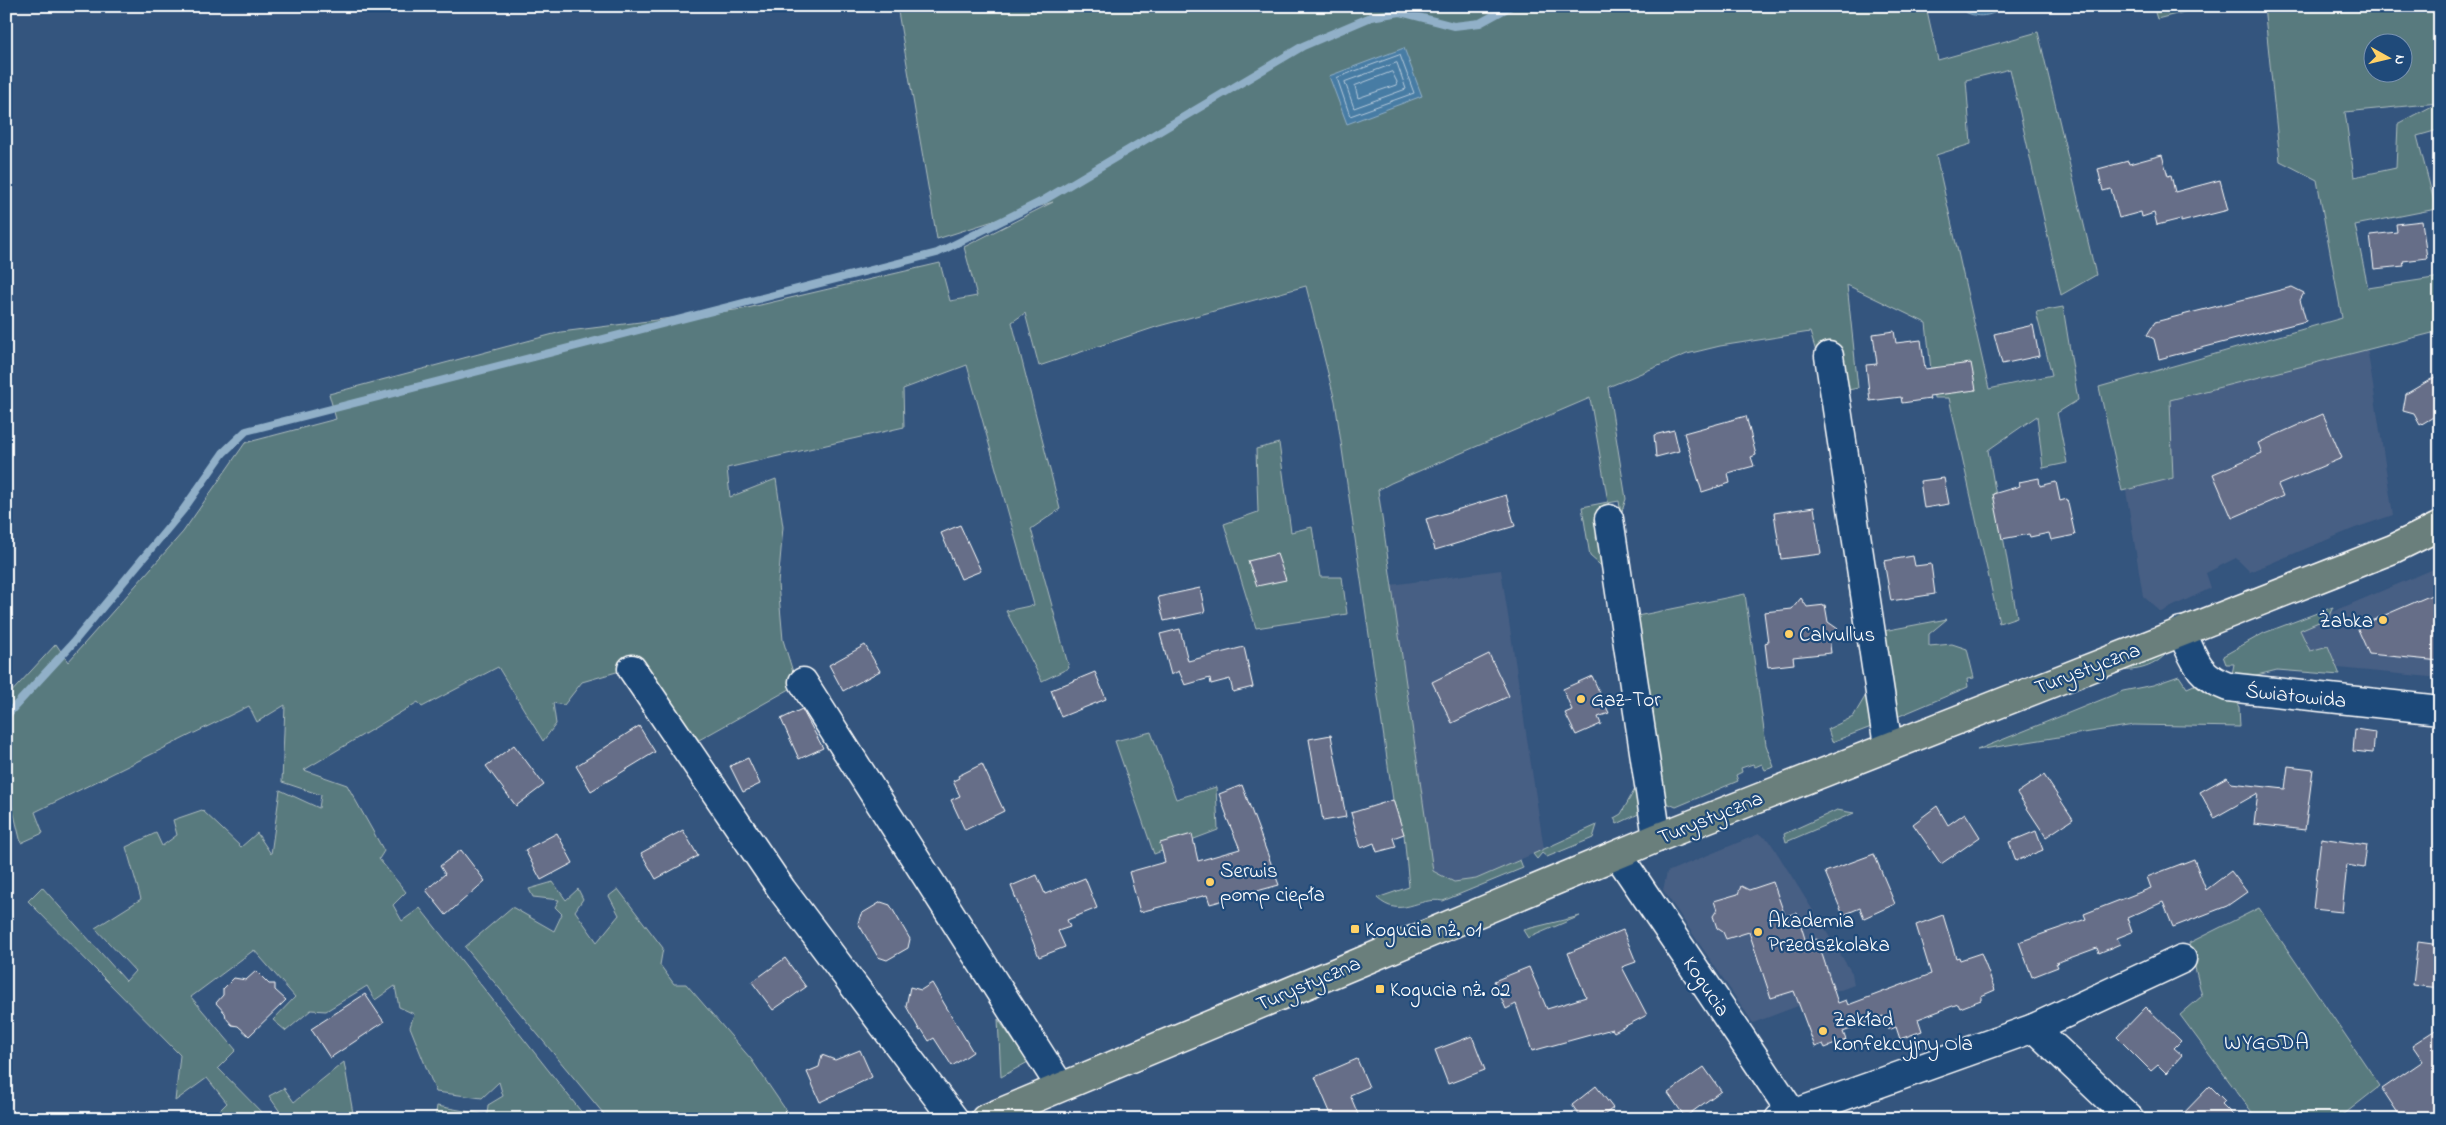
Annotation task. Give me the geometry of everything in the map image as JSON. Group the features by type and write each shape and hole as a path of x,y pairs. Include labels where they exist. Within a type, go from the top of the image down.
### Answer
{"main road":[{"name":"Turystyczna","path":"984,1119 1657,838 2393,548 2440,526"}],"street":[{"path":"1829,356 1888,746"},
{"path":"1609,519 1657,838"},
{"name":"Światowida","path":"2181,631 2202,673 2215,682 2228,687 2440,710"},
{"path":"632,669 782,890 954,1119"},
{"path":"803,682 1060,1086"},
{"name":"Kogucia","path":"1618,855 1789,1117"},
{"path":"1789,1117 2034,1028 2182,959"},
{"path":"2034,1028 2130,1119"}],"shaded area":[{"path":"2363,321 2393,515 2355,528 2250,572 2236,558 2206,573 2211,588 2161,612 2143,596 2109,385"},
{"path":"2436,568 2440,577 2440,678 2226,657"},
{"path":"1501,570 1544,849 1476,879 1454,882 1433,871 1391,585"},
{"name":"Akademia Przedszkolaka","path":"1759,834 1769,840 1852,973 1854,985 1753,1023 1663,890 1667,872"}],"green space":[{"path":"897,6 1926,6 1938,60 2038,32 2096,275 2061,295 2010,69 1966,80 1971,144 1936,155 1989,389 2052,375 2036,312 2063,307 2078,400 2057,413 2067,463 2043,468 2037,416 1988,450 2017,617 1999,623 1949,398 1934,398 1926,323 1847,285 1858,388 1829,394 1810,332 1720,346 1687,354 1608,387 1626,499 1621,514 1619,501 1608,503 1610,509 1597,529 1596,538 1606,554 1646,796 1643,812 1617,824 1614,818 1621,814 1639,782 1607,571 1590,556 1582,507 1608,502 1590,398 1391,483 1378,490 1433,871 1454,882 1476,879 1520,860 1523,868 1443,901 1434,900 1410,906 1394,907 1377,898 1409,887 1404,834 1393,800 1335,401 1306,286 1159,326 1039,366 1025,313 1012,322 1060,509 1031,529 1069,668 1042,681 1006,611 1034,605 967,365 903,389 904,427 727,468 730,497 776,479 783,527 778,584 783,640 797,685 699,740 676,712 652,673 642,669 620,671 582,682 564,705 553,703 556,724 543,741 498,667 422,707 418,702 304,770 347,785 384,851 379,859 406,892 393,905 402,921 420,908 587,1119 435,1119 437,1106 487,1115 488,1105 503,1096 499,1082 482,1098 436,1092 410,1027 414,1014 399,1007 395,986 375,1000 367,986 326,1011 311,1010 286,1031 273,1020 295,997 254,950 191,997 236,1050 218,1068 268,1119 221,1119 216,1114 227,1103 207,1078 175,1101 180,1055 28,901 42,887 126,981 135,971 95,928 141,899 126,847 156,833 162,846 177,835 173,820 202,810 241,847 257,833 271,854 280,790 319,808 321,795 282,782 285,705 257,722 249,706 35,812 43,833 21,843 6,781 6,698 56,644 68,662 183,532 245,443 336,419 329,394 561,332 743,309 940,263 950,301 977,296 964,247 1053,202 937,239"},
{"path":"2153,6 2208,6 2157,19"},
{"path":"2264,6 2440,6 2440,136 2438,130 2417,136 2436,209 2355,225 2368,288 2440,277 2440,331 2170,400 2173,478 2122,491 2099,387 2342,318 2317,180 2280,161","holes":["2438,103 2398,124 2396,168 2354,177 2345,112"]},
{"path":"1279,443 1291,532 1312,527 1320,577 1342,577 1347,614 1256,628 1224,524 1258,512 1256,449"},
{"path":"1847,576 1854,578 1879,724 1832,742 1828,729 1853,717 1866,695"},
{"path":"1745,594 1766,745 1774,767 1765,770 1762,764 1755,767 1753,764 1741,768 1742,772 1736,775 1738,781 1676,807 1669,804 1662,805 1637,616"},
{"path":"2333,607 2328,618 2300,630 2310,651 2328,646 2340,675 2277,670 2253,676 2232,674 2234,664 2226,664 2223,656 2264,633"},
{"path":"1947,619 1929,634 1929,646 1952,644 1967,649 1974,678 1967,679 1968,687 1897,717 1878,632"},
{"path":"2165,655 2143,668 2117,671 2157,656"},
{"path":"2179,676 2187,688 2194,685 2205,693 2234,699 2239,707 2240,727 2134,725 1977,750 2123,691 2153,685"},
{"path":"1151,732 1176,799 1216,787 1218,830 1154,854 1115,741"},
{"path":"1837,810 1854,813 1786,842 1784,834"},
{"path":"1597,825 1593,838 1547,857 1542,853 1537,859 1533,854"},
{"path":"553,882 566,900 578,889 583,899 575,911 597,942 619,915 609,896 618,889 663,948 660,965 674,984 686,984 751,1059 792,1119 608,1119 465,947 512,907 554,931 562,914 555,907 559,900 533,897 529,889"},
{"path":"2259,908 2380,1086 2338,1119 2257,1119 2180,1015 2202,996 2189,943"},
{"path":"1580,916 1528,938 1523,930"},
{"path":"998,1019 1028,1062 1001,1077"},
{"path":"344,1062 354,1119 285,1119 269,1096 284,1088 294,1102"}],"water":[{"path":"1954,6 2009,6 1994,13 1981,16 1969,14"},
{"path":"1404,48 1422,96 1347,124 1329,76"}],"building":[{"path":"2162,155 2168,176 2171,175 2175,192 2220,180 2228,210 2181,222 2181,219 2157,225 2154,213 2142,217 2141,212 2119,218 2111,189 2103,191 2098,169 2128,161 2129,164"},
{"path":"2422,221 2427,258 2403,261 2404,266 2374,269 2370,235 2397,232 2396,224"},
{"path":"2292,287 2304,293 2300,300 2306,321 2159,359 2154,339 2147,335 2155,322"},
{"path":"2033,325 2039,356 2002,364 1994,334"},
{"path":"1894,331 1896,343 1921,340 1925,369 1971,363 1976,390 1929,396 1930,399 1902,403 1901,397 1870,401 1866,365 1877,364 1873,334"},
{"path":"2440,374 2440,413 2420,425 2414,414 2403,411 2406,394"},
{"path":"2323,414 2342,458 2278,485 2283,496 2232,518 2213,474 2262,453 2258,443"},
{"path":"1746,416 1756,455 1751,457 1754,466 1728,473 1730,483 1702,492 1684,433"},
{"path":"1674,430 1679,451 1656,457 1654,435"},
{"path":"1944,478 1949,504 1924,508 1920,481"},
{"path":"2039,478 2040,486 2056,482 2060,501 2067,499 2075,535 2051,540 2049,533 2030,537 2029,534 2002,539 1993,494 2020,486 2019,482"},
{"path":"1506,495 1515,526 1435,550 1426,519"},
{"path":"1814,507 1821,554 1781,559 1774,513"},
{"path":"960,525 981,571 961,579 941,533"},
{"path":"1277,554 1286,580 1257,586 1248,561"},
{"path":"1913,556 1915,566 1931,564 1935,594 1891,601 1884,561"},
{"path":"1200,588 1205,612 1164,621 1158,597"},
{"path":"2434,594 2440,607 2440,661 2369,654 2357,627"},
{"path":"1801,598 1807,607 1825,605 1828,622 1838,629 1829,637 1831,653 1793,657 1794,664 1768,667 1765,643 1768,642 1764,612 1792,609"},
{"path":"1180,629 1188,661 1244,647 1253,687 1233,692 1230,679 1211,684 1210,678 1185,685 1179,671 1171,675 1160,634"},
{"path":"865,645 880,671 843,691 829,665"},
{"path":"1489,654 1509,696 1452,723 1432,682"},
{"path":"1095,672 1106,699 1061,717 1051,690"},
{"path":"1592,676 1609,713 1598,717 1601,724 1576,735 1565,713 1572,710 1563,689"},
{"path":"802,709 823,748 799,759 781,719"},
{"path":"639,726 655,752 591,791 576,766"},
{"path":"2355,729 2375,732 2373,753 2353,751"},
{"path":"1331,735 1346,817 1323,821 1309,739"},
{"path":"514,745 544,785 516,806 486,766"},
{"path":"748,758 760,784 743,792 730,766"},
{"path":"982,764 1004,811 965,830 951,800 960,796 953,781 959,778 958,776"},
{"path":"2288,766 2313,769 2305,830 2254,824 2258,793 2214,818 2200,792 2227,777 2231,783 2285,789"},
{"path":"2044,775 2073,819 2046,837 2017,793"},
{"path":"1242,785 1279,885 1210,904 1207,895 1140,912 1129,872 1165,862 1160,843 1192,834 1198,861 1240,849 1219,794"},
{"path":"1393,800 1404,834 1393,838 1396,847 1377,852 1374,843 1361,848 1351,813"},
{"path":"1937,806 1948,825 1965,813 1980,837 1941,864 1913,824"},
{"path":"683,830 698,856 656,879 641,853"},
{"path":"2036,831 2043,850 2016,861 2009,842"},
{"path":"557,833 573,863 541,880 525,850"},
{"path":"2321,838 2367,845 2364,868 2347,865 2342,912 2313,909"},
{"path":"461,850 485,881 446,915 426,890 445,874 440,866"},
{"path":"1874,854 1895,904 1864,918 1860,908 1843,915 1825,872"},
{"path":"2194,859 2206,890 2231,871 2247,892 2227,906 2173,927 2163,902 2127,918 2132,932 2117,938 2120,944 2099,953 2097,948 2056,963 2058,967 2032,977 2019,942 2086,919 2084,914 2151,888 2147,877"},
{"path":"1037,875 1045,894 1085,878 1097,908 1067,920 1070,927 1058,931 1065,947 1039,957 1011,886"},
{"path":"1773,882 1785,916 1797,913 1806,942 1817,939 1838,1003 1846,1000 1848,1005 1931,974 1916,925 1943,915 1956,958 1959,957 1960,960 1981,953 1995,990 1981,996 1981,1000 1960,1008 1958,1004 1918,1019 1922,1031 1900,1039 1896,1027 1889,1030 1883,1016 1843,1032 1846,1040 1825,1048 1823,1044 1815,1047 1794,991 1771,998 1749,932 1726,939 1723,932 1717,928 1713,916 1717,910 1714,901 1738,894 1741,886 1749,890"},
{"path":"881,902 890,905 910,939 908,948 887,960 878,957 858,923 861,914"},
{"path":"1623,930 1636,962 1622,967 1647,1015 1614,1032 1612,1029 1532,1051 1516,1004 1506,1009 1494,981 1529,967 1547,1009 1586,997 1568,953"},
{"path":"2418,942 2440,945 2440,988 2413,985"},
{"path":"785,958 806,987 773,1010 752,982"},
{"path":"256,971 269,984 275,984 275,990 286,1000 249,1036 238,1026 232,1025 216,1003 223,995 223,989 234,978 246,980"},
{"path":"932,983 973,1052 952,1066 934,1038 929,1041 922,1030 920,1031 906,1006 910,987 921,990"},
{"path":"365,994 384,1022 330,1058 311,1029"},
{"path":"2146,1007 2181,1041 2174,1048 2182,1055 2166,1073 2158,1065 2151,1071 2117,1037"},
{"path":"2440,1027 2440,1119 2402,1119 2382,1089 2423,1061 2412,1045"},
{"path":"1472,1036 1485,1070 1448,1084 1435,1050"},
{"path":"860,1050 872,1077 820,1102 807,1072 819,1067 822,1055 835,1060"},
{"path":"1357,1059 1369,1087 1350,1095 1360,1119 1333,1119 1315,1077"},
{"path":"1704,1067 1721,1091 1685,1117 1668,1093"},
{"path":"1596,1086 1613,1108 1599,1119 1582,1119 1572,1105"},
{"path":"2210,1086 2225,1101 2222,1104 2237,1119 2178,1119"}],"waterway":[{"path":"6,716 72,644 183,510 223,453 246,431 937,253 1044,200 1303,46 1371,17 1400,12 1454,26 1480,23 1511,6"}],"place":[{"name":"Żabka","path":"2383,620"},
{"name":"Calvullus","path":"1789,634"},
{"name":"Gaz-Tor","path":"1581,699"},
{"name":"Serwis pomp ciepła","path":"1210,882"},
{"name":"Kogucia nż. 01","path":"1355,929"},
{"name":"Akademia Przedszkolaka","path":"1758,932"},
{"name":"Kogucia nż. 02","path":"1380,989"},
{"name":"Zakład konfekcyjny Ola","path":"1823,1031"}],"district":[{"name":"WYGODA","path":"2267,1041"}]}
